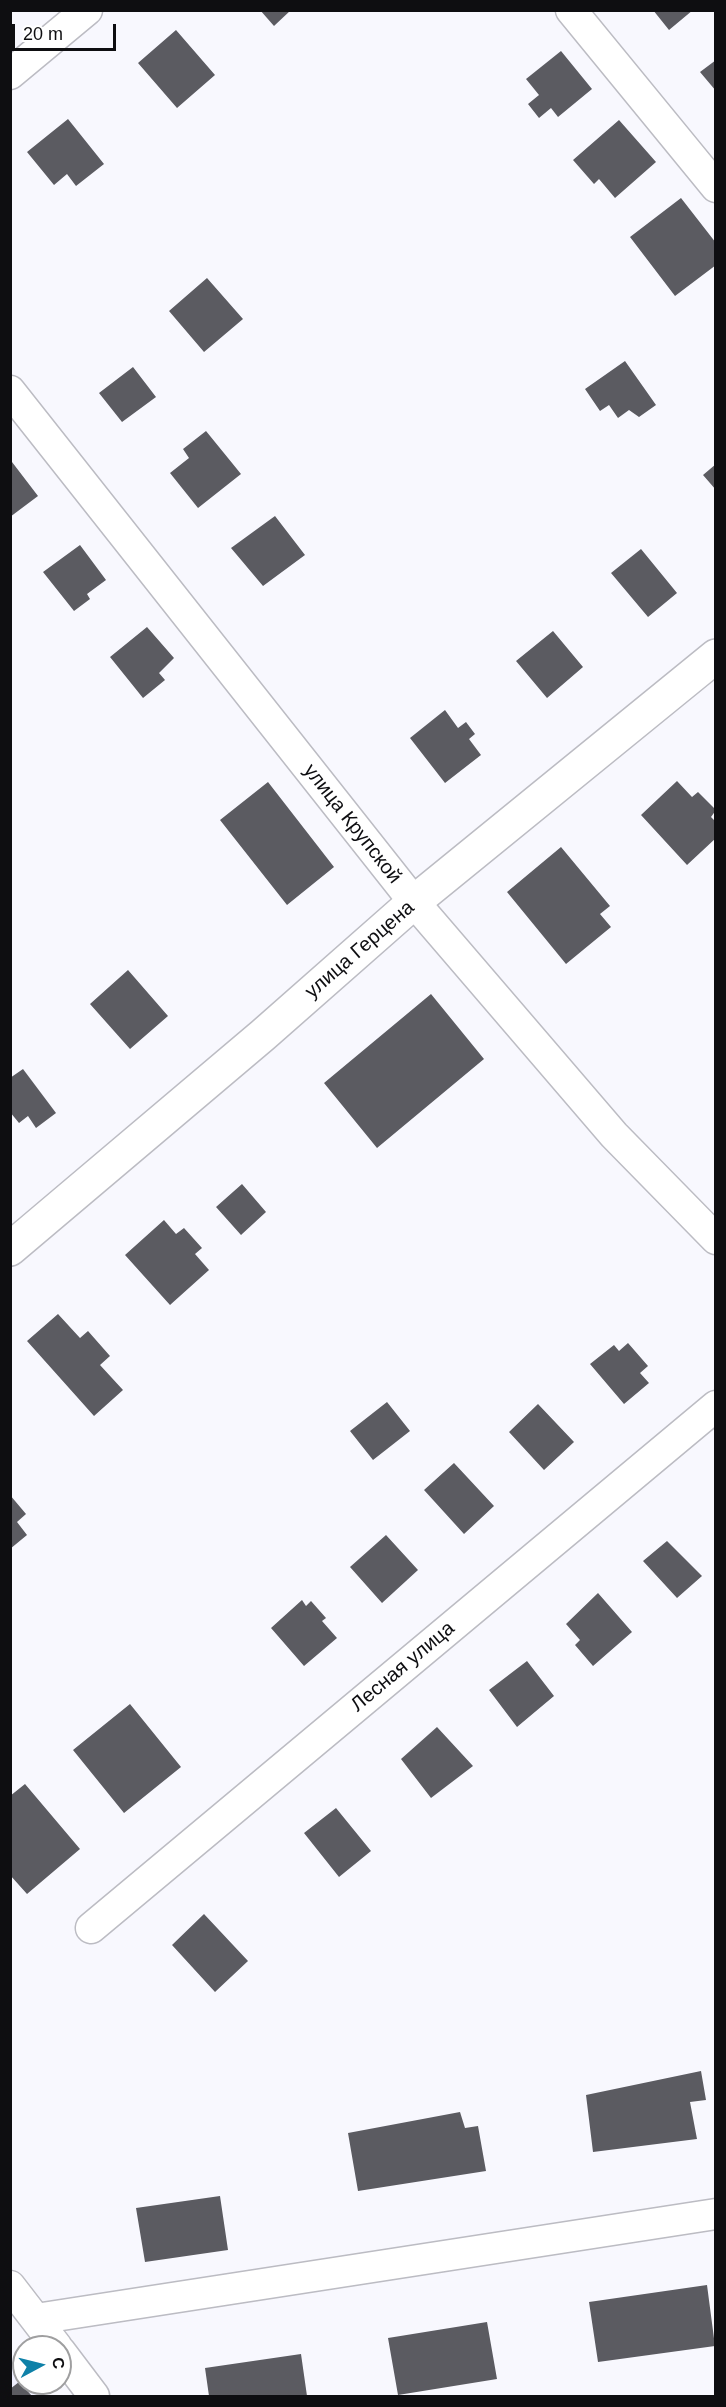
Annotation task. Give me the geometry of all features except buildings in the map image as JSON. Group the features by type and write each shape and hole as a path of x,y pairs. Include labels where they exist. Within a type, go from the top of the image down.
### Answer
{"street":[{"path":"10,74 87,10"},
{"path":"571,10 716,187"},
{"name":"улица Крупской","path":"10,390 414,902 614,1135 716,1239"},
{"name":"улица Герцена","path":"10,1249 263,1035 414,902 716,656"},
{"name":"Лесная улица","path":"91,1928 716,1406"},
{"path":"36,2319 716,2214"},
{"path":"10,2286 48,2335"},
{"path":"72,2367 94,2397"}],"shaded area":[{"path":"10,2355 12,2358 12,2395 42,2396 11,2396"}]}
